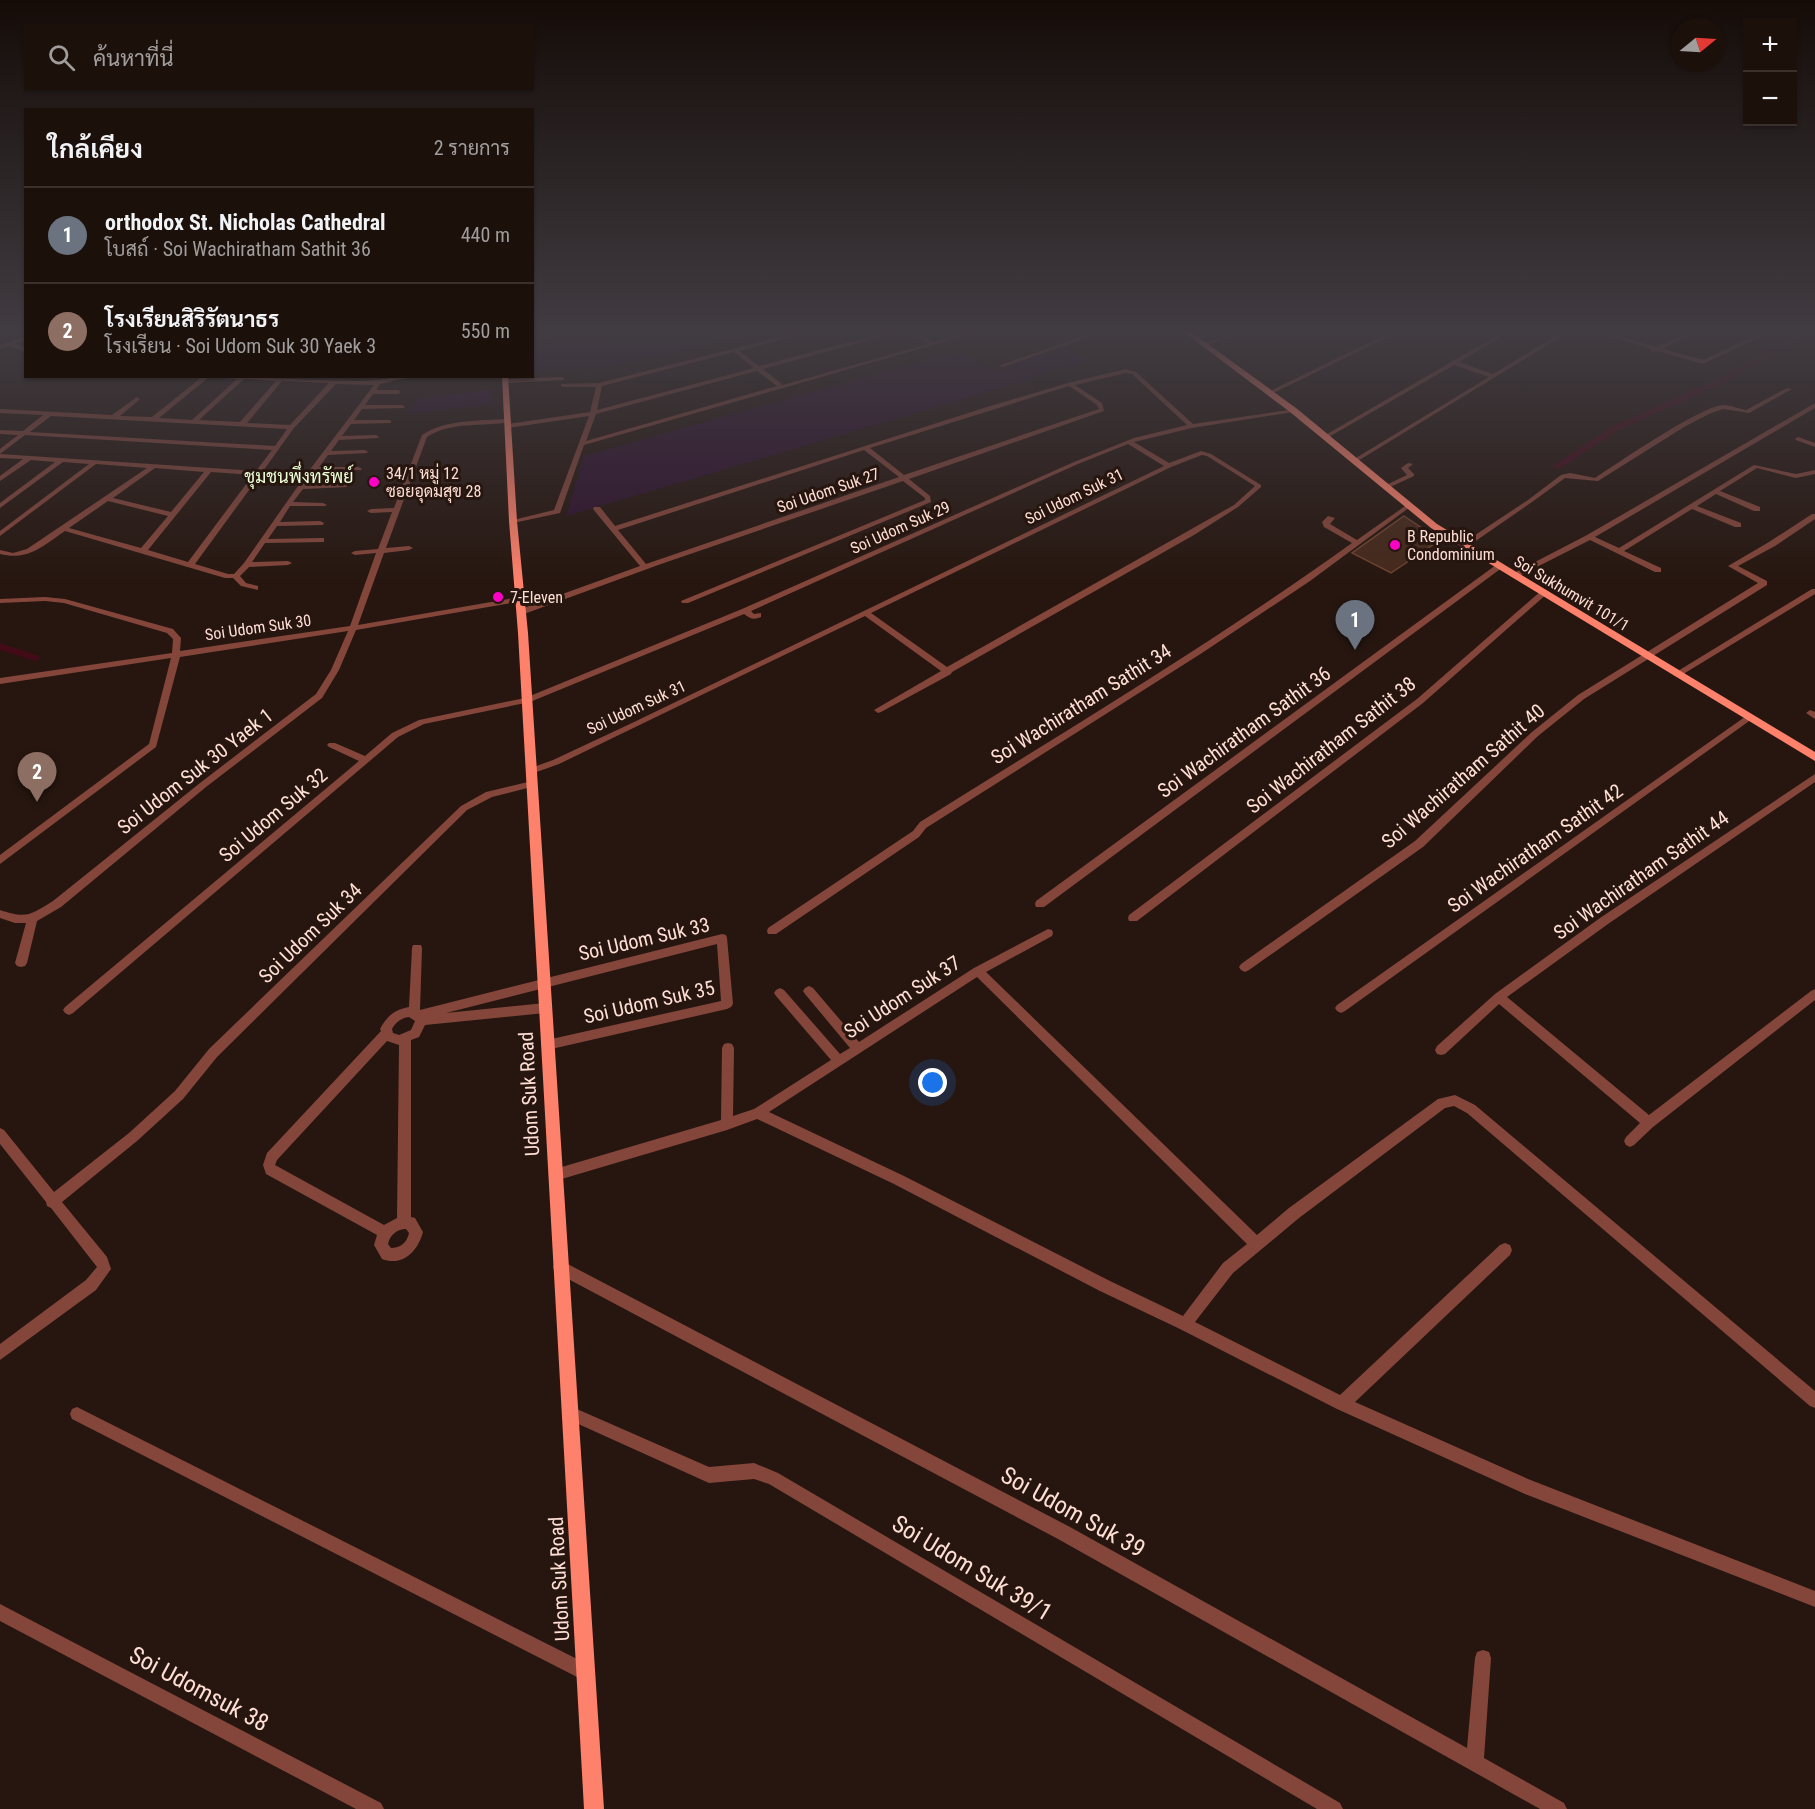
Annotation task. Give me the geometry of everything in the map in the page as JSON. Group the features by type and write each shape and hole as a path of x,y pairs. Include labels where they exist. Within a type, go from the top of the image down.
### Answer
{"main road":[{"name":"Udom Suk Road","path":"508,413 532,777 594,1809"},
{"name":"Soi Sukhumvit 101/1","path":"1297,413 1408,506 1464,545 1815,757"}],"street":[{"path":"40,413 292,427"},
{"path":"114,417 119,413"},
{"path":"154,419 161,413"},
{"path":"194,421 203,413"},
{"path":"242,424 251,413"},
{"path":"190,565 256,473 304,413"},
{"path":"63,528 228,576 238,574 247,565 354,413"},
{"path":"508,424 590,413"},
{"path":"513,521 557,511 593,413"},
{"path":"581,444 689,413"},
{"path":"612,529 976,413"},
{"name":"Soi Udom Suk 27","path":"521,612 1092,413"},
{"path":"1178,413 1192,426"},
{"name":"Soi Udom Suk 29","path":"527,700 745,611 1076,462 1129,442 1192,426 1271,413"},
{"path":"1325,437 1366,413"},
{"path":"1354,460 1431,413"},
{"path":"1464,545 1563,476 1570,475 1596,480 1706,413"},
{"path":"1514,575 1590,537 1801,413"},
{"path":"0,454 23,433 50,414"},
{"path":"348,422 389,422"},
{"name":"Soi Udom Suk 30 Yaek 1","path":"32,919 57,904 203,784 319,696 330,681 352,628 424,436 445,428 508,424"},
{"path":"0,432 276,448"},
{"path":"337,438 376,437"},
{"path":"1798,438 1815,445"},
{"path":"1129,442 1169,466"},
{"path":"685,602 929,501 928,497 865,448"},
{"path":"326,453 365,452"},
{"name":"Soi Udom Suk 31","path":"532,777 565,758 867,614 1169,466 1205,453 1257,483 1259,488 1236,506 878,710"},
{"path":"0,454 94,463 256,473 359,469"},
{"path":"0,479 29,458"},
{"path":"0,506 62,460"},
{"path":"0,534 94,463"},
{"path":"1386,487 1412,476 1404,468 1410,464"},
{"path":"1618,551 1756,466 1796,476 1815,472"},
{"path":"0,552 13,555 25,553 153,467"},
{"path":"143,551 209,470"},
{"path":"301,487 345,486"},
{"path":"1714,491 1757,509"},
{"path":"106,498 172,515"},
{"path":"288,504 323,505"},
{"name":"Soi Wachiratham Sathit 34","path":"772,931 916,834 923,825 1199,651 1408,506"},
{"path":"1692,506 1738,525"},
{"path":"597,509 645,568"},
{"path":"370,511 395,510"},
{"name":"Soi Wachiratham Sathit 40","path":"1245,967 1419,844 1535,734 1581,697 1764,583 1733,566 1815,516"},
{"path":"1331,518 1326,522 1327,525 1357,543"},
{"path":"274,525 320,523"},
{"path":"1590,537 1658,570"},
{"path":"263,541 321,540"},
{"path":"355,553 409,548"},
{"path":"247,565 288,563"},
{"name":"Soi Wachiratham Sathit 36","path":"1040,904 1499,567"},
{"path":"238,574 238,582 255,588"},
{"path":"1677,674 1815,591"},
{"name":"Soi Wachiratham Sathit 38","path":"1133,918 1420,700 1545,593"},
{"path":"0,601 45,599 65,601 170,631 177,638 176,654 153,745 0,860"},
{"name":"Soi Udom Suk 30","path":"0,681 352,628 520,599"},
{"path":"745,611 753,617 759,615"},
{"path":"867,614 948,672"},
{"name":"Soi Udom Suk 32","path":"69,1010 409,726 527,700"},
{"name":"Soi Wachiratham Sathit 42","path":"1341,1008 1749,717"},
{"path":"332,745 366,760"},
{"name":"Soi Udom Suk 34","path":"52,1202 133,1137 179,1095 213,1053 464,808 489,794 532,777"},
{"name":"Soi Wachiratham Sathit 44","path":"1441,1050 1494,1001 1604,921 1815,777"},
{"path":"0,914 15,919 32,919 21,963"},
{"path":"978,971 1048,933"},
{"name":"Soi Udom Suk 33","path":"544,982 722,938 724,970"},
{"path":"387,1033 393,1039 405,1039 418,1029 417,948"},
{"name":"Soi Udom Suk 35","path":"547,1045 727,1004 724,970"},
{"name":"Soi Udom Suk 37","path":"555,1175 758,1113 978,971 1257,1244"},
{"path":"418,1016 544,982"},
{"path":"809,991 858,1049"},
{"path":"780,993 839,1061"},
{"path":"1630,1141 1649,1123 1815,994"},
{"path":"1494,1001 1649,1123"},
{"path":"385,1233 272,1170 269,1165 270,1157 387,1033 388,1024 397,1015 418,1016 545,1008"},
{"path":"404,1222 405,1039"},
{"path":"727,1124 728,1048"},
{"path":"1185,1324 1228,1268 1294,1213 1442,1103 1455,1101 1471,1109 1815,1401"},
{"path":"758,1113 899,1180 1342,1404 1525,1486 1815,1599"},
{"path":"0,1134 102,1262 104,1269 91,1286 0,1353"},
{"path":"404,1222 414,1227 415,1239 407,1251 393,1256 383,1251 381,1245 385,1233 390,1227 404,1222"},
{"path":"1342,1404 1505,1250"},
{"name":"Soi Udom Suk 39","path":"560,1267 1053,1527 1558,1809"},
{"name":"Soi Udom Suk 39/1","path":"570,1413 709,1475 754,1471 773,1478 1334,1809"},
{"path":"77,1414 585,1672"},
{"name":"Soi Udomsuk 38","path":"0,1612 375,1809"},
{"path":"1475,1763 1483,1658"}],"shaded area":[{"path":"736,413 915,413 566,516 584,456"}],"building":[{"name":"B Republic Condominium","path":"1404,516 1440,540 1391,573 1352,553"}],"waterway":[{"path":"1556,467 1614,429 1648,413"},
{"path":"0,646 35,658"}],"place":[{"name":"34/1 หมู่ 12 ซอยอุดมสุข 28","path":"374,482"},
{"name":"B Republic Condominium","path":"1395,545"},
{"name":"7-Eleven","path":"498,597"},
{"name":"orthodox St. Nicholas Cathedral","path":"1355,650"},
{"name":"โรงเรียนสิริรัตนาธร","path":"37,802"}],"district":[{"name":"ชุมชนพึ่งทรัพย์","path":"299,477"}]}
